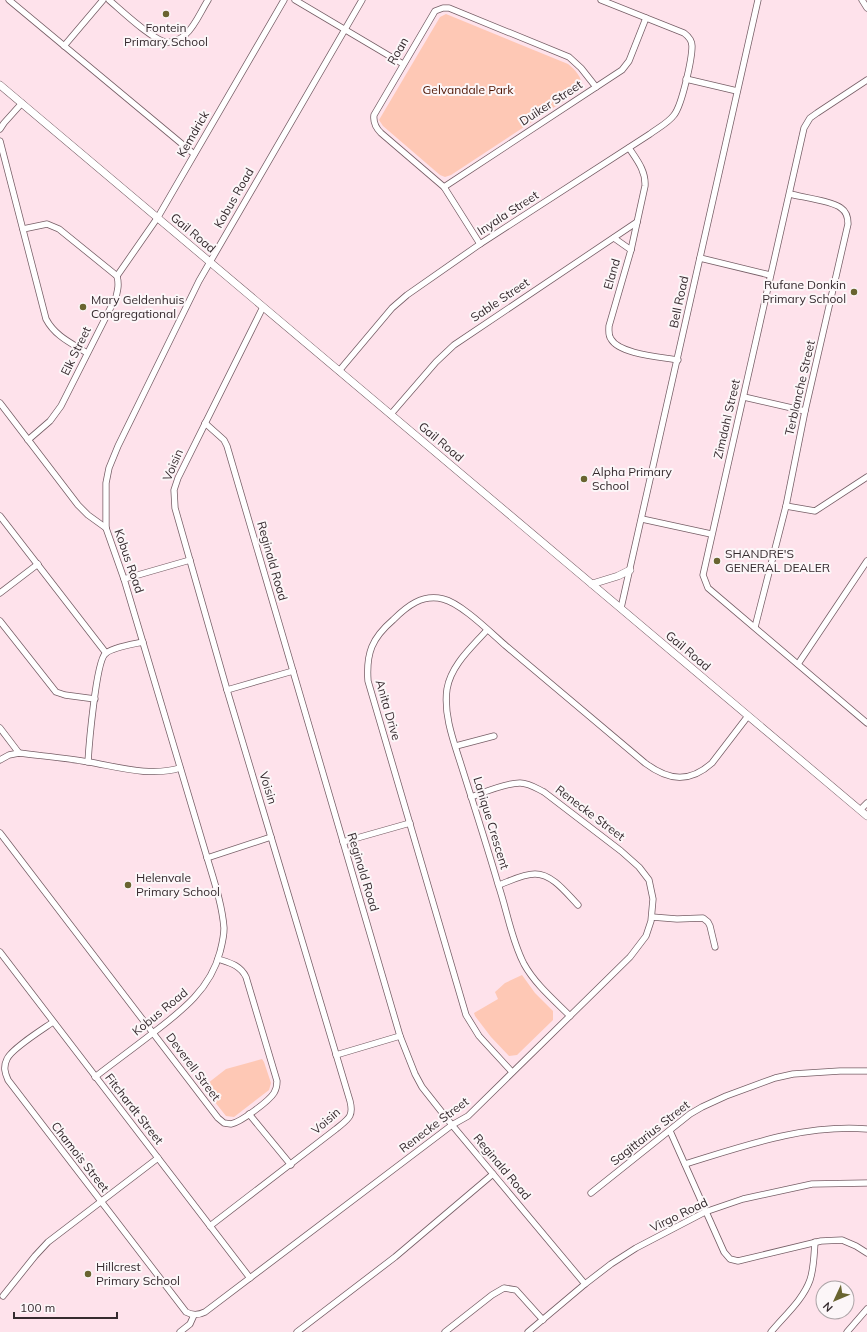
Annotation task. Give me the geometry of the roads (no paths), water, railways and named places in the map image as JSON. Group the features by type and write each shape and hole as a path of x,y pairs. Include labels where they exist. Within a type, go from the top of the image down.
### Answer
{"street":[{"path":"9,0 194,154"},
{"path":"64,46 103,0"},
{"path":"109,0 156,38 170,42 178,40 187,33 208,0"},
{"name":"Kemdrick","path":"116,276 158,217 284,0"},
{"path":"295,0 404,64"},
{"name":"Kobus Road","path":"95,1077 153,1033 197,996 206,985 218,959 223,939 222,914 207,858 124,579 106,528 106,483 113,457 131,417 210,262 362,0"},
{"path":"601,0 646,18"},
{"name":"Bell Road","path":"621,608 758,0"},
{"path":"862,0 867,8"},
{"name":"Roan","path":"480,244 444,186 380,133 375,126 374,115 435,12 443,8 449,8 569,57 581,68 596,87"},
{"name":"Inyala Street","path":"339,371 398,302 417,287 480,244 629,148 672,117 679,105 686,79 692,45 686,34 646,18"},
{"name":"Duiker Street","path":"444,186 622,70 629,61 646,18"},
{"path":"686,79 737,91"},
{"name":"Zimdahl Street","path":"867,80 817,113 804,128 744,397 711,534 703,575 708,588 867,723"},
{"name":"Gail Road","path":"0,85 867,816"},
{"path":"0,129 22,103"},
{"path":"0,141 46,319 50,327 61,338 87,352"},
{"name":"Eland","path":"629,148 642,168 645,180 631,250 609,326 610,338 619,347 629,351 678,360"},
{"name":"Terblanche Street","path":"755,627 786,506 805,411 848,224 848,219 841,207 790,194"},
{"name":"Sable Street","path":"391,414 450,348 637,222"},
{"path":"23,229 47,224 59,229 116,276"},
{"path":"614,238 631,250"},
{"path":"700,258 770,275"},
{"name":"Elk Street","path":"28,440 57,413 116,297 118,289 116,276"},
{"name":"Voisin","path":"210,1226 336,1129 350,1117 352,1112 350,1100 174,508 174,490 178,478 263,307"},
{"path":"744,397 805,411"},
{"path":"0,403 83,511 106,528"},
{"name":"Reginald Road","path":"205,423 224,440 227,446 400,1036 415,1074 422,1087 452,1125 585,1284"},
{"path":"786,506 815,511 867,477"},
{"path":"0,516 106,653"},
{"path":"642,519 711,534"},
{"path":"124,579 190,560"},
{"path":"798,664 867,561"},
{"path":"0,593 38,564"},
{"path":"592,584 618,576 630,570"},
{"name":"Anita Drive","path":"512,1072 479,1036 466,1015 368,681 367,668 371,646 382,629 415,602 422,599 433,598 452,601 645,763 655,771 667,776 676,778 687,777 705,770 748,716"},
{"path":"0,621 56,692 65,695 95,699"},
{"name":"Lanique Crescent","path":"487,630 454,669 447,688 446,702 450,729 518,951 525,965 536,981 570,1016"},
{"path":"88,762 98,672 102,659 106,653 143,642"},
{"path":"227,690 293,670"},
{"path":"0,728 19,753"},
{"path":"456,746 494,736"},
{"path":"0,760 9,755 19,753 148,771 160,772 180,768"},
{"name":"Renecke Street","path":"180,1332 190,1324 194,1315 198,1315 210,1309 452,1125 468,1116 630,957 642,943 649,930 652,917 653,899 649,880 639,867 621,851 544,792 532,786 520,783 471,797"},
{"path":"860,810 867,803"},
{"path":"343,842 410,823"},
{"name":"Deverell Street","path":"0,833 221,1121 227,1125 232,1124 249,1114 272,1095 277,1087 277,1080 243,970 218,959"},
{"path":"207,858 271,837"},
{"path":"499,885 534,874 542,875 561,887 578,905"},
{"path":"652,917 677,919 703,918 710,926 715,947"},
{"name":"Fitchardt Street","path":"1,955 250,1278"},
{"name":"Chamois Street","path":"53,1022 10,1054 4,1071 14,1089 186,1312 194,1315"},
{"path":"336,1055 400,1036"},
{"name":"Sagittarius Street","path":"591,1193 690,1114 702,1107 747,1088 775,1078 793,1074 867,1071"},
{"path":"249,1114 291,1164"},
{"path":"685,1164 782,1136 828,1130 867,1129"},
{"path":"670,1131 726,1256 738,1261 815,1242 842,1240 867,1252"},
{"path":"3,1296 48,1242 158,1158"},
{"path":"297,1332 395,1257 493,1174"},
{"name":"Virgo Road","path":"528,1332 585,1284 612,1264 636,1248 705,1212 743,1199 812,1184 867,1183"},
{"path":"771,1332 800,1298 807,1287 812,1274 815,1242"},
{"path":"445,1332 492,1295 504,1288 516,1290 543,1320"},
{"path":"847,1332 867,1309"}],"place":[{"name":"Fontein Primary School","path":"166,14"},
{"name":"Rufane Donkin Primary School","path":"854,292"},
{"name":"Mary Geldenhuis Congregational","path":"83,307"},
{"name":"Alpha Primary School","path":"584,479"},
{"name":"SHANDRE'S GENERAL DEALER","path":"717,561"},
{"name":"Helenvale Primary School","path":"128,885"},
{"name":"Hillcrest Primary School","path":"88,1274"}],"park label":[{"name":"Gelvandale Park","path":"468,90"}]}
